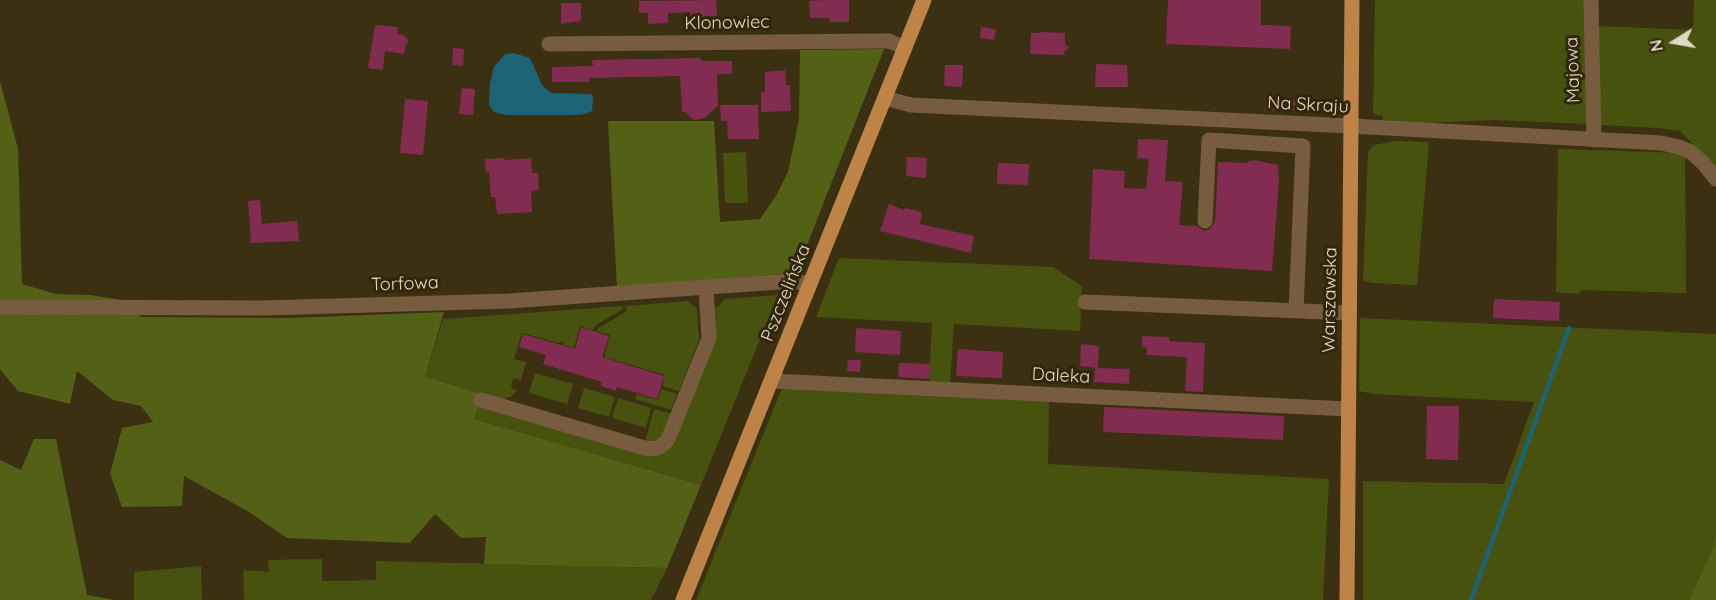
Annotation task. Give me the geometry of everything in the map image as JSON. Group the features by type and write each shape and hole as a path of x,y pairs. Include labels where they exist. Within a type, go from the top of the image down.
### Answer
{"main road":[{"name":"Pszczelińska","path":"683,600 924,0"},
{"name":"Warszawska","path":"1347,600 1352,0"}],"street":[{"name":"Majowa","path":"1591,0 1594,140"},
{"name":"Klonowiec","path":"549,44 887,41 905,48"},
{"name":"Na Skraju","path":"885,98 912,105 1351,126 1661,144 1691,152 1716,179"},
{"path":"1205,221 1209,140 1304,146 1296,311"},
{"name":"Torfowa","path":"0,307 263,308 509,300 793,281 810,284"},
{"path":"482,400 648,449 658,448 669,437 709,338 706,288"},
{"path":"1084,302 1349,313"},
{"name":"Daleka","path":"772,381 1348,409"}],"green space":[{"path":"1375,0 1587,0 1586,124 1494,120 1399,124 1383,122 1383,117 1373,113"},
{"path":"1694,0 1716,0 1716,168 1680,131 1599,125 1596,26 1693,30"},
{"path":"884,49 798,268 794,273 617,288 608,121 714,121 720,222 760,219 776,196 788,172 799,119 800,50"},
{"path":"0,81 18,149 22,284 56,294 90,295 129,301 141,317 291,318 444,312 425,377 481,394 474,419 701,485 667,568 484,564 486,537 461,538 435,514 410,543 287,538 249,512 184,476 182,506 122,507 110,474 122,428 153,422 141,406 113,400 77,371 70,404 18,391 0,369"},
{"path":"1395,141 1429,142 1417,285 1372,283 1363,280 1368,152 1374,145"},
{"path":"1558,149 1685,153 1686,293 1581,290 1578,294 1556,292"},
{"path":"746,152 748,203 725,203 723,153"},
{"path":"839,258 1053,267 1082,286 1080,331 954,324 950,385 929,383 932,323 816,317"},
{"path":"778,295 701,485 474,419 425,377 443,319 623,306 623,309 595,326 593,330 580,326 574,348 560,341 559,343 522,333 514,359 526,362 521,380 513,378 511,388 517,390 512,396 504,399 664,451 712,308 718,307 725,299"},
{"path":"688,301 697,309 699,340 679,391 662,386 665,375 604,357 610,335 597,331 597,329 627,311 626,306"},
{"path":"1360,318 1716,334 1714,546 1689,600 1363,600 1363,481 1504,484 1534,402 1373,394 1359,391"},
{"path":"535,373 573,384 567,404 529,393"},
{"path":"584,388 615,397 609,417 578,408"},
{"path":"782,388 1049,402 1048,464 1329,479 1323,600 696,600"},
{"path":"661,389 677,394 671,410 635,399 637,394 658,400"},
{"path":"618,398 651,408 646,428 612,418"},
{"path":"654,409 673,414 658,442 645,442"},
{"path":"34,439 56,439 87,595 114,600 0,600 0,460 21,470"},
{"path":"1716,523 1716,600 1689,600 1714,546"},
{"path":"322,559 322,581 376,580 376,561 667,568 651,600 244,600 243,570 269,572 268,560"},
{"path":"201,566 202,600 134,600 134,572"}],"water":[{"path":"514,53 530,58 542,85 551,93 591,94 593,96 592,111 575,115 506,115 494,112 489,105 490,83 494,67 505,54"}],"building":[{"path":"716,0 717,16 705,16 705,21 691,21 690,12 668,13 668,23 648,24 648,13 639,13 639,1"},
{"path":"849,0 849,22 829,22 829,18 810,18 809,1"},
{"path":"1168,0 1261,0 1261,25 1291,26 1290,49 1166,44"},
{"path":"561,3 581,3 581,21 561,24"},
{"path":"375,25 398,27 397,34 404,35 409,41 404,54 385,51 383,70 368,68"},
{"path":"981,27 996,29 994,40 980,38"},
{"path":"1031,33 1065,33 1065,44 1069,48 1064,55 1030,54"},
{"path":"453,48 464,49 463,66 452,65"},
{"path":"701,58 700,61 732,61 732,74 717,74 718,106 704,118 693,120 686,112 682,112 680,76 589,78 589,82 552,82 552,67 593,66 592,60"},
{"path":"1096,64 1127,65 1128,87 1095,87"},
{"path":"945,65 963,65 962,87 944,86"},
{"path":"785,70 786,85 790,85 791,111 761,112 761,92 765,92 765,72"},
{"path":"462,88 475,89 473,115 459,114"},
{"path":"1266,98 1302,100 1301,111 1265,110"},
{"path":"405,99 428,101 423,155 400,153"},
{"path":"720,105 758,105 759,139 728,139 727,121 721,121"},
{"path":"1138,139 1168,140 1165,181 1183,182 1179,225 1197,226 1204,231 1210,229 1215,222 1218,162 1248,163 1253,160 1278,165 1279,181 1272,271 1089,259 1093,169 1125,171 1124,188 1146,189 1149,159 1137,158"},
{"path":"907,157 927,158 926,178 906,176"},
{"path":"504,158 504,160 531,158 532,173 538,173 539,190 531,191 532,212 497,214 495,197 491,197 489,172 486,172 485,159"},
{"path":"998,163 1029,164 1028,185 997,184"},
{"path":"260,200 262,224 297,221 299,241 251,243 248,201"},
{"path":"889,204 904,210 905,208 922,212 920,224 974,236 971,253 880,231"},
{"path":"1494,299 1560,302 1559,321 1493,318"},
{"path":"581,327 609,336 602,357 664,376 657,399 617,387 616,391 601,386 602,382 543,364 546,355 519,347 523,334 575,349"},
{"path":"856,328 901,331 900,355 855,352"},
{"path":"1142,336 1169,337 1169,341 1205,343 1203,392 1185,391 1187,357 1147,355 1147,348 1142,347"},
{"path":"1081,344 1099,346 1098,368 1080,366"},
{"path":"958,349 1003,352 1002,378 956,376"},
{"path":"848,360 861,360 860,372 847,371"},
{"path":"899,363 930,364 929,379 898,377"},
{"path":"1095,368 1130,369 1129,384 1094,382"},
{"path":"1427,406 1459,406 1458,460 1426,459"},
{"path":"1104,407 1284,416 1283,440 1103,432"}],"waterway":[{"path":"1471,600 1569,328"}]}
